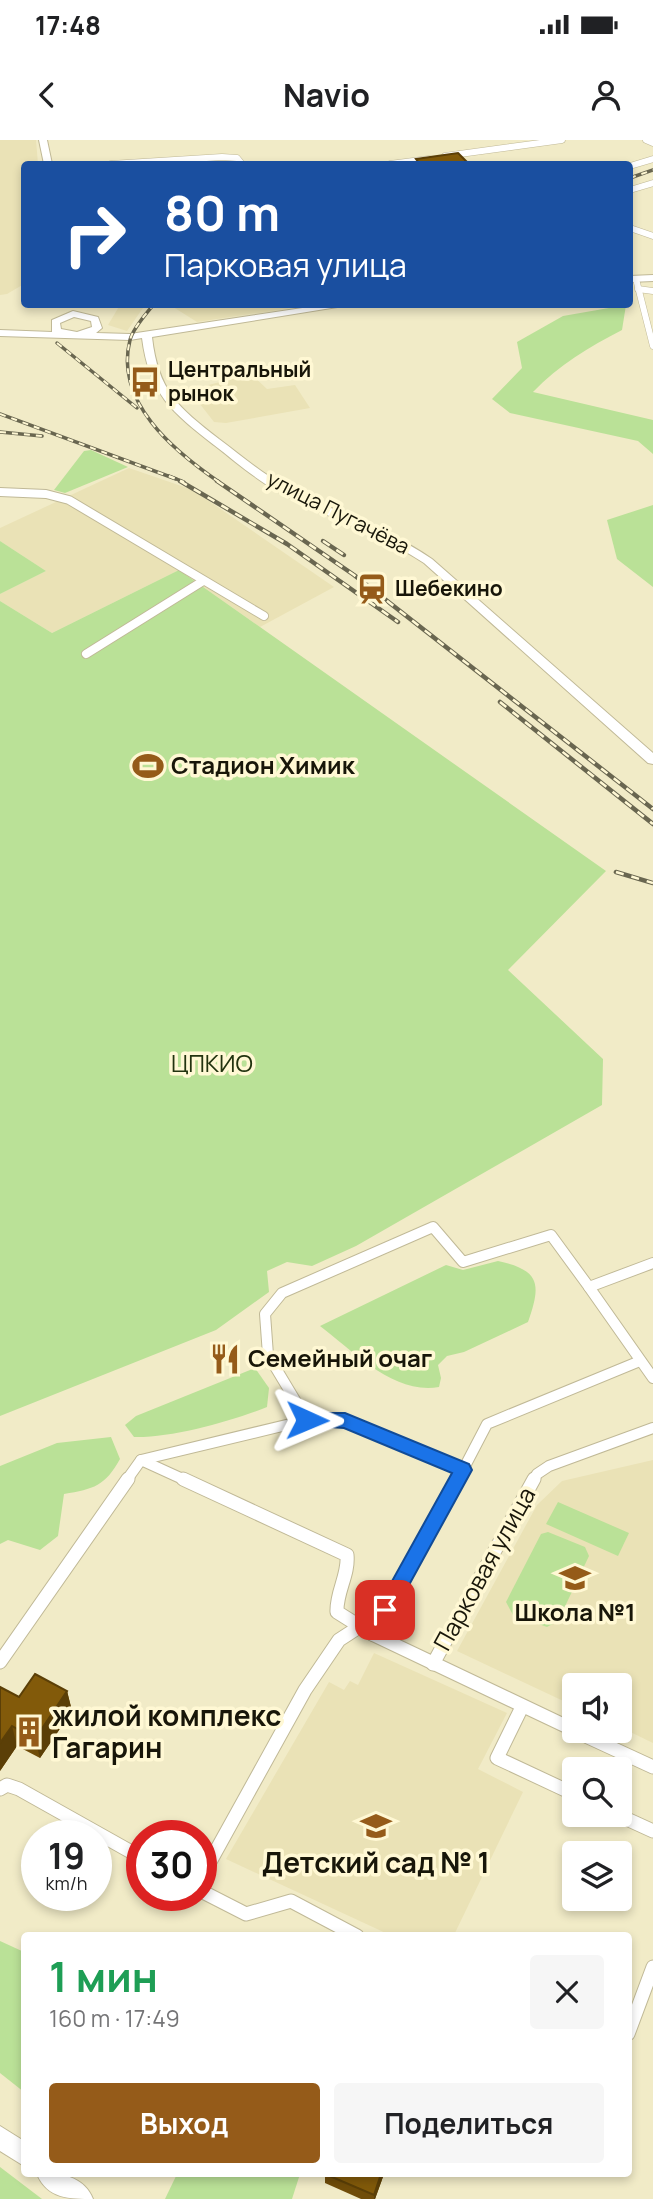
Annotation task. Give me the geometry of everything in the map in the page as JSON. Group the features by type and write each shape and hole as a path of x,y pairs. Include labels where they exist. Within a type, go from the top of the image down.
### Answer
{"street":[{"path":"43,140 47,161"},
{"path":"412,161 562,140"},
{"path":"646,140 653,143"},
{"path":"159,161 222,157 237,158 240,161"},
{"path":"633,165 653,159"},
{"path":"633,189 653,183"},
{"path":"633,229 653,236"},
{"path":"635,282 653,278"},
{"path":"635,282 653,291"},
{"path":"635,282 653,346"},
{"path":"70,308 95,319 98,325 121,337"},
{"path":"0,332 121,337 326,308"},
{"path":"29,334 45,329 54,320 68,315 85,315"},
{"path":"54,320 54,328 59,332 73,335 90,332 98,325"},
{"name":"улица Пугачёва","path":"147,335 149,360 156,383 173,406 200,429 282,489 406,545 417,553 653,760"},
{"path":"0,492 46,494 69,500 264,617"},
{"path":"86,654 204,581"},
{"path":"307,1420 268,1355 265,1314 282,1293 433,1227 463,1262 551,1235 653,1378"},
{"path":"589,1287 653,1263"},
{"path":"372,1634 486,1424 640,1361"},
{"path":"0,1662 141,1460 307,1420 345,1420 463,1470"},
{"name":"Парковая улица","path":"433,1664 537,1474 549,1466 653,1428"},
{"path":"141,1460 347,1555 350,1566 335,1600 337,1612 372,1634 562,1725"},
{"path":"217,1849 305,1690 339,1640 359,1627"},
{"path":"522,1707 497,1758 562,1788"},
{"path":"600,1743 653,1767"},
{"path":"0,1789 6,1784 19,1789 126,1849"},
{"path":"632,1821 653,1831"},
{"path":"217,1899 246,1914 291,1901 349,1932"},
{"path":"632,2023 653,1967"},
{"path":"0,2137 21,2153"},
{"path":"52,2177 82,2199"}],"shaded area":[{"path":"0,140 36,140 38,161 21,161 21,286 0,295"},
{"path":"118,308 143,308 127,331 108,325"},
{"path":"175,308 293,308 197,322"},
{"path":"251,374 267,389 295,385 310,408 226,423 214,422 189,390"},
{"path":"129,468 193,490 334,587 260,627 179,570 52,633 0,601 0,594 46,571 0,541 0,528"},
{"name":"Школа №1","path":"653,1460 653,1743 632,1733 632,1673 562,1673 562,1700 457,1651 537,1505 562,1481"},
{"name":"Детский сад № 1","path":"374,1653 507,1713 478,1769 523,1792 455,1932 384,1932 226,1859 329,1682 344,1690 350,1681 358,1685"}],"green space":[{"path":"609,308 626,308 622,330 575,357 533,392 653,420 653,454 638,441 510,413 492,399 522,368 517,342 563,316"},
{"path":"91,450 128,467 65,493 54,490 84,451"},
{"path":"653,505 653,587 617,559 607,520"},
{"path":"0,541 46,571 0,594"},
{"name":"ЦПКИО","path":"179,570 606,871 508,970 603,1059 602,1105 356,1246 312,1266 287,1262 267,1271 269,1292 216,1330 0,1416 0,601 52,633"},
{"path":"498,1261 523,1269 534,1281 535,1298 528,1322 464,1352 447,1356 438,1365 441,1378 439,1387 422,1388 390,1378 320,1326 446,1265 463,1270"},
{"path":"255,1368 269,1388 267,1407 219,1423 165,1435 134,1437 125,1425 136,1416"},
{"path":"111,1437 120,1459 98,1485 64,1494 58,1536 40,1550 8,1540 0,1544 0,1466 57,1443"},
{"path":"558,1502 629,1533 618,1556 546,1524"},
{"path":"548,1532 585,1547 589,1556 558,1621 547,1627 513,1615 506,1602 541,1534"},
{"path":"0,1941 21,1951 21,2090 0,2073"},
{"path":"0,2167 42,2199 0,2199"},
{"path":"176,2177 299,2177 292,2199 165,2199"}],"building":[{"path":"458,153 466,161 418,161 416,159"},
{"path":"35,1674 67,1691 35,1739 12,1726 0,1743 0,1687 19,1697"},
{"path":"332,2177 380,2177 374,2195"}],"railway":[{"path":"633,177 653,170"},
{"path":"151,308 130,340 127,363 131,384 139,404 167,440 219,482"},
{"path":"57,343 137,408"},
{"path":"0,414 176,479"},
{"path":"0,432 42,436"},
{"path":"169,476 184,482"},
{"path":"180,481 287,544 398,622"},
{"path":"217,481 354,575 653,809"},
{"path":"323,541 344,555"},
{"path":"500,702 653,824"},
{"path":"616,872 653,883"}],"place":[{"name":"Центральный рынок","path":"145,382"},
{"name":"Шебекино","path":"372,589"},
{"name":"Стадион Химик","path":"148,766"},
{"name":"Семейный очаг","path":"225,1359"},
{"name":"Школа №1","path":"575,1578"},
{"name":"жилой комплекс Гагарин","path":"29,1732"},
{"name":"Детский сад № 1","path":"376,1826"}],"route":[{"path":"307,1420 345,1420 463,1470 385,1610"}]}
